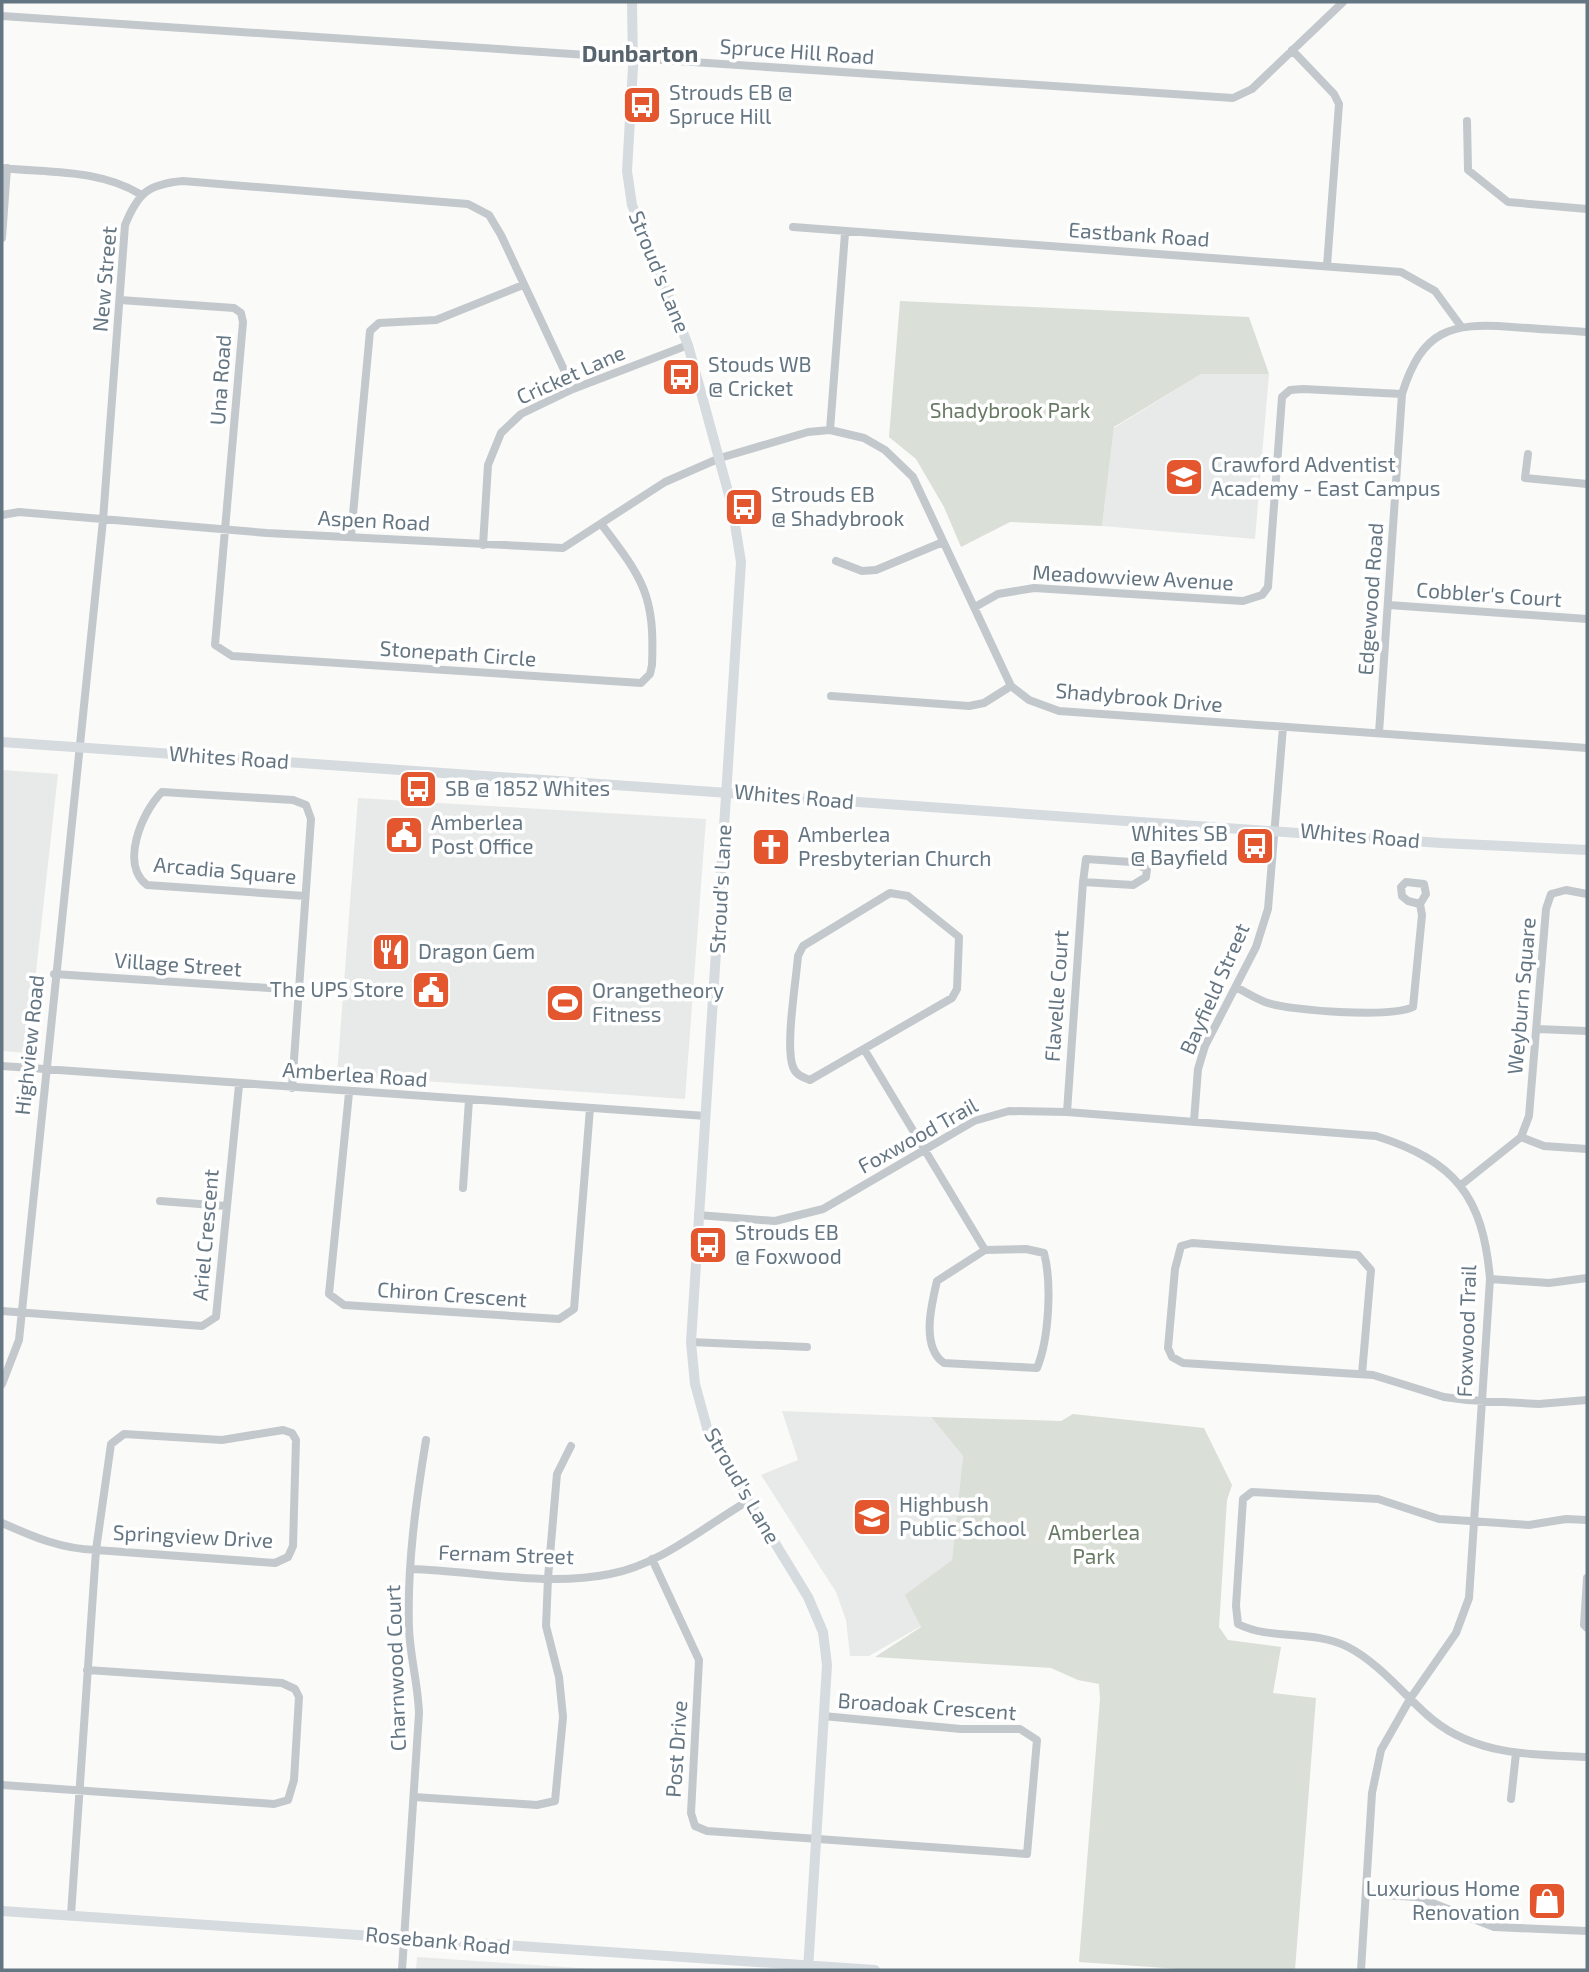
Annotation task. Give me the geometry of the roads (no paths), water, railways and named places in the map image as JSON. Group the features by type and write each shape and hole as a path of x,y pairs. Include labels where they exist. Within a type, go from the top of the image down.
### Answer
{"street":[{"name":"Stroud's Lane","path":"632,2 627,171 632,205 688,345 732,506 741,562 691,1342 695,1384 709,1435 808,1597 823,1632 827,1665 808,1969"},
{"name":"Spruce Hill Road","path":"2,16 1233,98 1252,89 1343,2"},
{"path":"1292,50 1339,104 1327,266"},
{"path":"1467,121 1468,170 1508,202 1587,209"},
{"path":"2,239 4,168 99,176 117,181 140,194 167,182 183,181 468,204 489,215 573,389"},
{"name":"New Street","path":"80,748 103,520 125,225 140,194"},
{"name":"Eastbank Road","path":"793,227 845,233 1401,272 1435,291 1460,326"},
{"path":"830,430 845,233"},
{"path":"351,536 370,331 386,322 436,320 523,285"},
{"name":"Una Road","path":"120,300 234,308 241,313 243,323 227,530"},
{"path":"1460,326 1587,332"},
{"name":"Edgewood Road","path":"1379,733 1402,394 1414,362 1425,347 1460,326"},
{"name":"Cricket Lane","path":"483,545 488,465 500,433 521,414 573,389 688,345"},
{"name":"Meadowview Avenue","path":"975,607 998,594 1034,588 1088,589 1243,601 1262,596 1268,587 1282,397 1290,390 1303,389 1402,394"},
{"path":"720,458 808,432 830,430 864,438 885,450 913,477 1011,686 984,703 969,706 831,696"},
{"path":"1528,454 1525,478 1587,484"},
{"name":"Aspen Road","path":"2,515 19,512 227,530 563,548 665,482 720,458"},
{"name":"Stonepath Circle","path":"227,530 215,645 232,656 641,683 650,674 652,665 650,604 645,588 602,525"},
{"path":"836,561 862,571 876,570 943,542"},
{"name":"Cobbler's Court","path":"1389,605 1587,619"},
{"name":"Shadybrook Drive","path":"1011,686 1029,700 1059,711 1587,748"},
{"name":"Bayfield Street","path":"1194,1121 1198,1069 1205,1046 1256,947 1268,909 1283,727"},
{"name":"Whites Road","path":"2,742 1275,829 1441,843 1587,850"},
{"name":"Highview Road","path":"2,1384 19,1340 44,1070 80,748"},
{"name":"Arcadia Square","path":"292,1088 311,819 306,805 293,800 162,792 152,802 133,863 136,877 147,885 305,895"},
{"name":"Flavelle Court","path":"1067,1112 1083,882 1086,859 1131,862 1147,869 1146,877 1133,885 1083,882"},
{"name":"Weyburn Square","path":"1521,1137 1529,1116 1546,909 1551,894 1566,890 1587,894"},
{"path":"890,893 908,895 959,937 957,989 952,998 864,1049 810,1080 797,1074 792,1065 790,1048 798,957 803,946 890,893"},
{"path":"1236,987 1268,1003 1377,1015 1403,1012 1413,1007 1422,915 1420,904"},
{"name":"Village Street","path":"54,974 299,990"},
{"path":"1537,1029 1587,1031"},
{"path":"864,1049 985,1250"},
{"name":"Amberlea Road","path":"2,1066 349,1093 706,1116"},
{"name":"Ariel Crescent","path":"22,1313 202,1326 216,1317 239,1085"},
{"name":"Chiron Crescent","path":"349,1093 329,1294 344,1306 559,1319 574,1309 590,1108"},
{"path":"463,1188 469,1100"},
{"name":"Foxwood Trail","path":"698,1215 775,1221 823,1209 991,1114 1009,1111 1067,1112 1376,1136 1408,1146 1439,1163 1461,1185 1486,1238 1490,1279 1469,1598 1456,1633 1410,1699 1381,1750 1372,1793 1361,1970"},
{"path":"1461,1185 1521,1137 1544,1146 1587,1149"},
{"path":"160,1201 226,1206"},
{"path":"1362,1374 1371,1270 1358,1255 1192,1243 1181,1246 1175,1269 1168,1348 1172,1357 1183,1363 1362,1374 1444,1397 1481,1401 1539,1404 1587,1400"},
{"path":"1026,1249 1044,1253 1049,1271 1043,1354 1037,1368 944,1363 931,1350 932,1300 937,1281 985,1250 1026,1249"},
{"path":"1490,1279 1549,1283 1587,1278"},
{"path":"2,1311 22,1313"},
{"path":"691,1342 807,1346"},
{"name":"Springview Drive","path":"71,1914 96,1550 111,1444 124,1434 222,1440 283,1430 292,1433 296,1440 293,1546 288,1557 275,1563 96,1550"},
{"name":"Charnwood Court","path":"402,1970 419,1713 418,1680 409,1629 411,1570 418,1490 426,1440"},
{"path":"414,1797 537,1805 555,1801 564,1717 559,1677 547,1626 548,1578 557,1474 571,1446"},
{"path":"1587,1520 1566,1519 1529,1525 1439,1519 1378,1499 1252,1492 1243,1499 1236,1606 1238,1624 1251,1630 1315,1635 1333,1640 1371,1664 1442,1727 1460,1738 1485,1748 1516,1753 1587,1757"},
{"name":"Fernam Street","path":"411,1570 548,1578 611,1574 652,1559 748,1501"},
{"path":"2,1523 56,1546 96,1550"},
{"name":"Post Drive","path":"652,1559 699,1660 691,1813 695,1826 707,1831 818,1841"},
{"path":"1587,1578 1584,1625 1587,1628"},
{"path":"2,1785 274,1804 288,1800 294,1780 299,1697 296,1689 282,1683 87,1670"},
{"name":"Broadoak Crescent","path":"818,1841 1027,1854 1037,1740 1020,1729 961,1729 823,1716"},
{"path":"1511,1799 1516,1753"},
{"path":"1366,1894 1417,1897 1494,1927 1587,1931"},
{"name":"Rosebank Road","path":"2,1911 405,1937 808,1969 875,1970"}],"place":[{"name":"Strouds EB @ Spruce Hill","path":"642,105"},
{"name":"Stouds WB @ Cricket","path":"681,377"},
{"name":"Crawford Adventist Academy - East Campus","path":"1184,477"},
{"name":"Strouds EB @ Shadybrook","path":"744,507"},
{"name":"SB @ 1852 Whites","path":"418,789"},
{"name":"Amberlea Post Office","path":"404,835"},
{"name":"Whites SB @ Bayfield","path":"1255,846"},
{"name":"Amberlea Presbyterian Church","path":"771,847"},
{"name":"Dragon Gem","path":"391,952"},
{"name":"The UPS Store","path":"431,990"},
{"name":"Orangetheory Fitness","path":"565,1003"},
{"name":"Strouds EB @ Foxwood","path":"708,1245"},
{"name":"Highbush Public School","path":"872,1517"},
{"name":"Luxurious Home Renovation","path":"1547,1901"}],"district":[{"name":"Dunbarton","path":"640,54"}],"park label":[{"name":"Shadybrook Park","path":"1010,411"},
{"name":"Amberlea Park","path":"1094,1545"}]}
